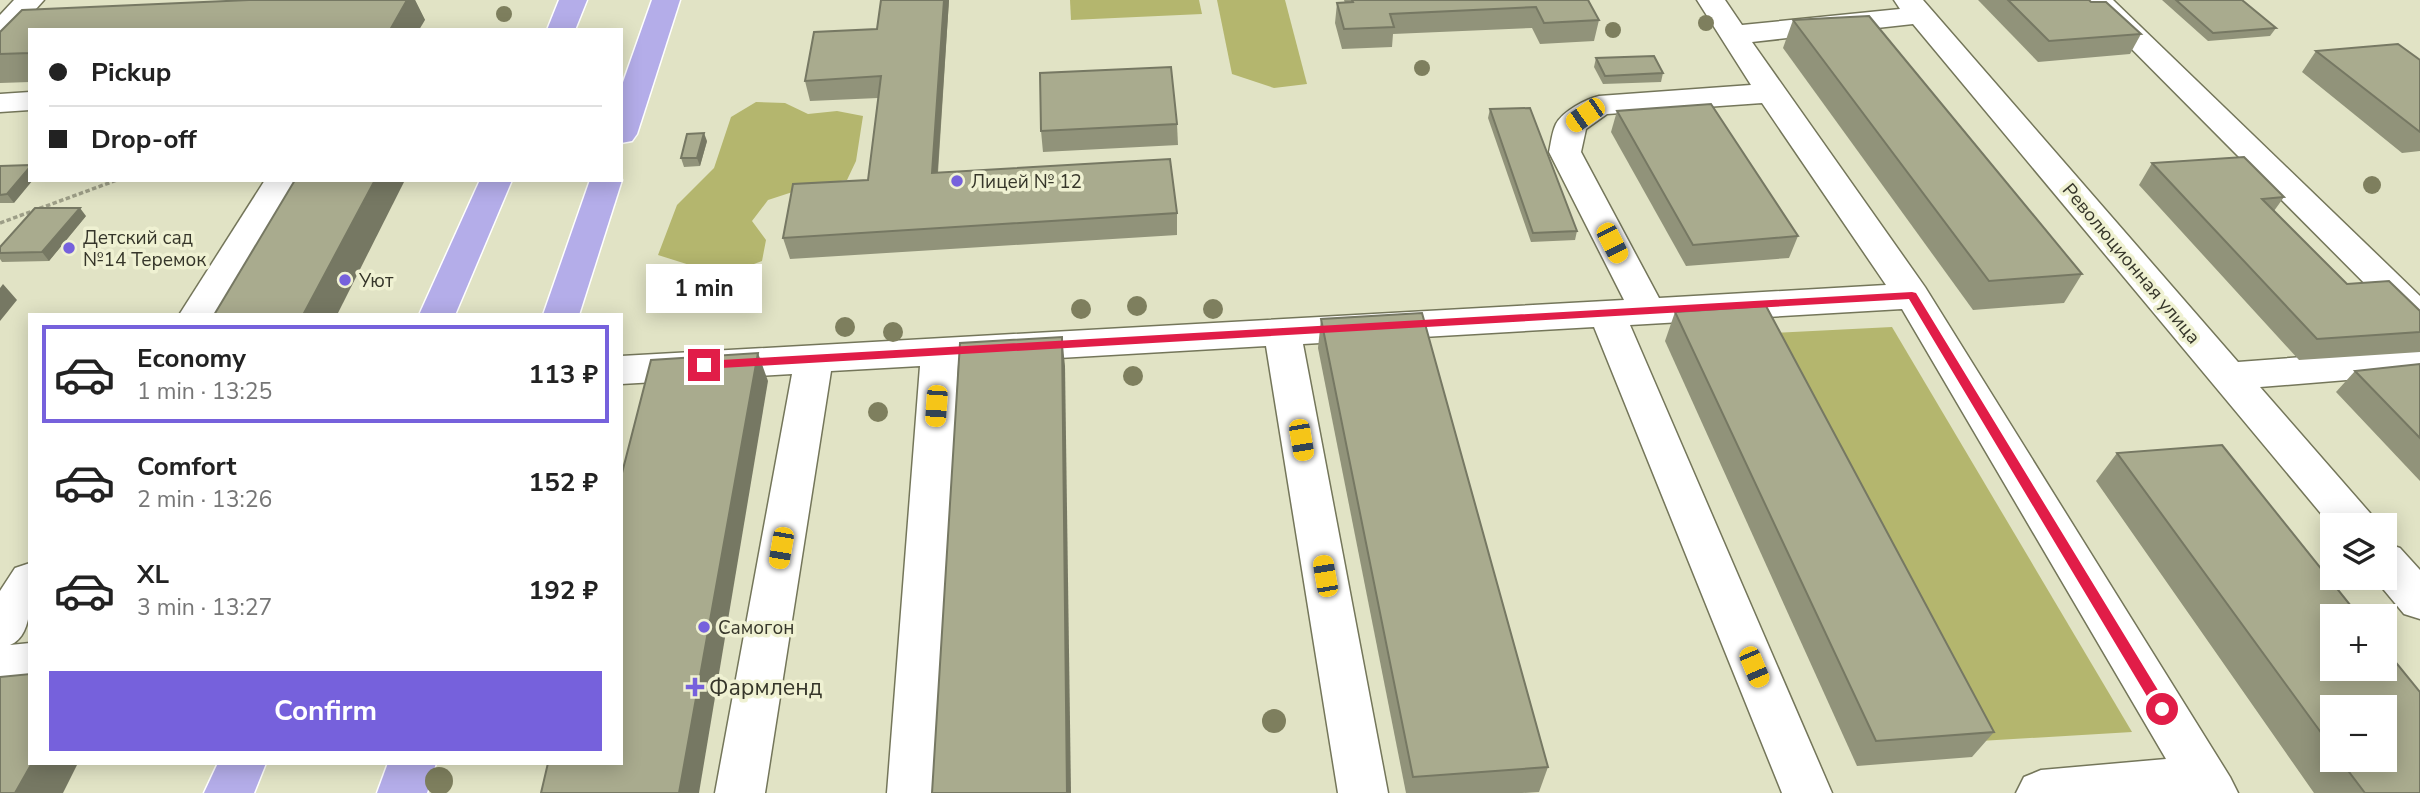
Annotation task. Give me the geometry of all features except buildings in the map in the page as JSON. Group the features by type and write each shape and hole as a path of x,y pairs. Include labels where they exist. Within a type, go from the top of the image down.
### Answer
{"main road":[{"path":"562,28 573,0"},
{"path":"623,128 666,0"},
{"path":"438,313 495,182"},
{"path":"562,313 605,182"},
{"path":"229,793 241,765"},
{"path":"402,793 411,765"}],"street":[{"path":"0,32 30,0"},
{"path":"1711,0 1771,93 1912,296 2208,785 2041,793"},
{"path":"2097,0 2420,317"},
{"path":"1733,35 1914,7"},
{"name":"Революционная улица","path":"1914,7 2345,513"},
{"path":"1771,93 1599,106 1571,125 1565,152 1628,312 1807,793"},
{"path":"0,103 28,102"},
{"path":"198,313 281,182"},
{"path":"623,370 1912,296"},
{"path":"1283,332 1363,793"},
{"path":"912,793 940,351"},
{"path":"740,793 814,358"},
{"path":"2228,376 2420,361"},
{"path":"2397,574 2420,601"},
{"path":"0,629 28,585"},
{"path":"0,665 28,663"}],"path":[{"path":"0,223 112,182"}],"green space":[{"path":"1070,0 1199,0 1202,14 1071,20"},
{"path":"1217,0 1285,0 1307,84 1274,88 1232,74"},
{"path":"756,102 785,103 808,114 837,111 863,116 856,161 847,180 814,185 768,200 752,221 766,240 762,261 730,273 696,267 658,255 677,205 714,168 731,117"},
{"path":"1892,327 2132,732 1980,741 1774,333"}],"place":[{"name":"Лицей № 12","path":"957,181"},
{"name":"Детский сад №14 Теремок","path":"69,248"},
{"name":"Уют","path":"345,280"},
{"name":"Самогон","path":"704,627"},
{"name":"Фармленд","path":"695,687"}],"route":[{"path":"704,365 1912,296 2162,709"}]}
